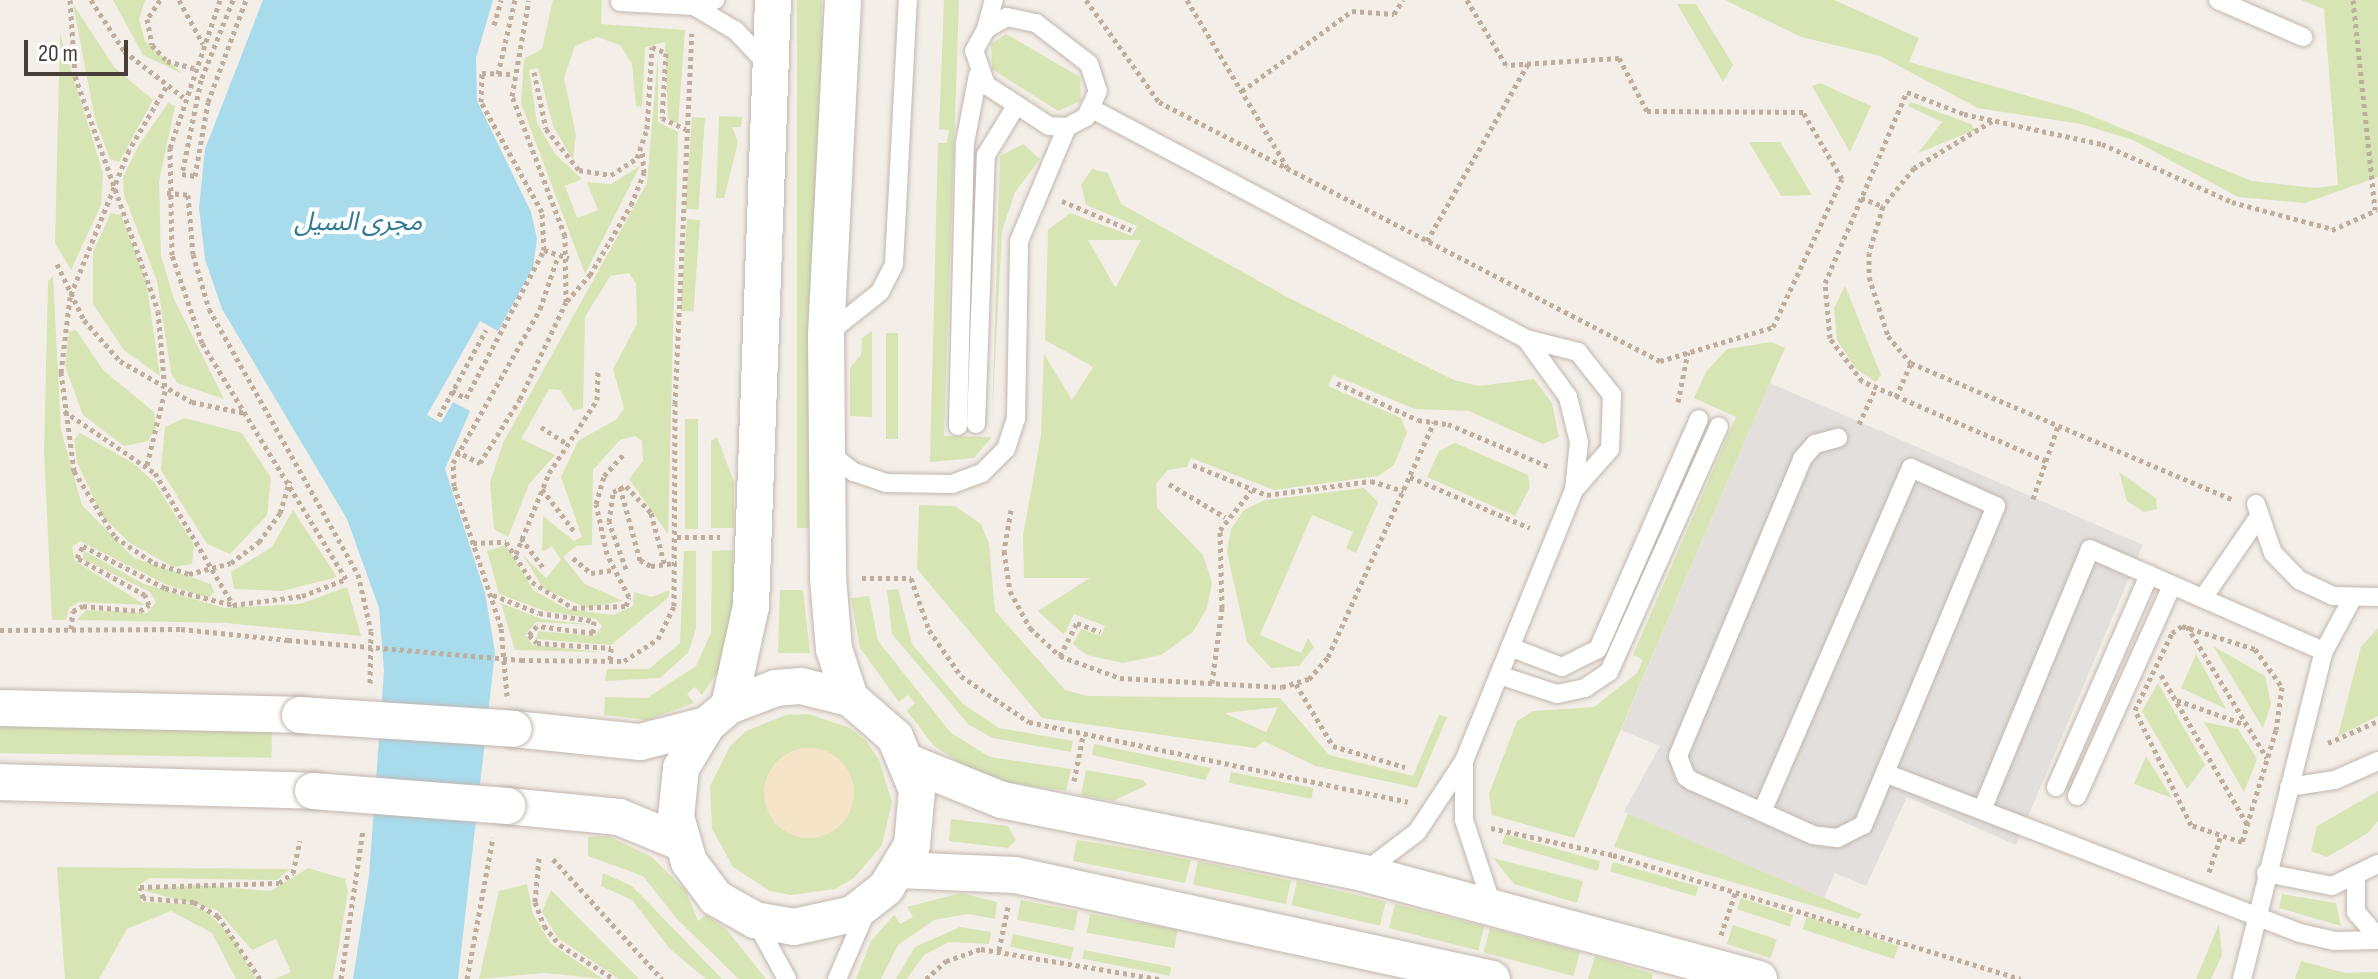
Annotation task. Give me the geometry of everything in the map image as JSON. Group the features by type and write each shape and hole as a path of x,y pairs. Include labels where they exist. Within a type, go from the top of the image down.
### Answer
{"street":[{"path":"0,708 510,717 640,742 718,716 776,688 801,686 850,698 875,715 910,763 917,817 900,870 869,904 815,926 755,920 709,890 680,842 676,817 681,768 718,716 751,606 773,0"},
{"path":"843,0 826,335 828,578 834,649 850,698"},
{"path":"910,763 991,797 1363,873 1492,905 1759,979"},
{"path":"0,782 313,791 502,814 619,817 680,842"},
{"path":"900,870 1015,875 1492,979"}],"lane":[{"path":"620,2 694,6 715,0"},
{"path":"826,335 880,292 894,264 908,0"},
{"path":"994,0 986,29 974,51 978,75 965,143 967,425 986,155 1016,106"},
{"path":"1024,0 1036,23 1094,72 1092,109"},
{"path":"2218,0 2303,37"},
{"path":"694,6 736,31 770,67"},
{"path":"986,29 1007,17 1036,23"},
{"path":"978,75 1040,123 1067,127"},
{"path":"827,452 854,472 886,483 952,484 982,473 1006,449 1016,419 1019,241 1067,127 1092,109"},
{"path":"1092,109 1331,241 1526,339 1578,352 1612,395 1610,449 1574,490"},
{"path":"1363,873 1417,832 1464,761 1574,490 1579,442 1572,408 1557,375 1526,339"},
{"path":"1510,647 1562,667 1598,649 1699,419"},
{"path":"1499,675 1557,694 1585,688 1609,672 1719,426"},
{"path":"1762,812 1911,468 1996,506 1863,825 1837,838 1762,812 1686,777 1678,756 1802,459 1815,444 1838,438"},
{"path":"2203,598 2257,511"},
{"path":"2257,511 2284,568 2315,590 2352,599 2378,597"},
{"path":"1982,810 2090,549 2324,651"},
{"path":"2056,787 2149,575"},
{"path":"2077,796 2172,586"},
{"path":"2242,979 2253,922 2324,651 2352,599"},
{"path":"1464,761 1467,836 1492,905"},
{"path":"2289,787 2335,780 2378,761"},
{"path":"1885,773 2203,895 2253,922 2334,941 2378,938"},
{"path":"2266,873 2317,886 2356,876 2378,864"},
{"path":"2356,876 2356,912 2378,938"},
{"path":"837,979 869,904"},
{"path":"755,920 787,979"},
{"path":"2227,979 2253,922"}],"path":[{"path":"70,0 75,76 151,284 165,391 147,465"},
{"path":"91,0 124,51 166,87 183,97"},
{"path":"160,0 147,19 152,45 167,61 194,68"},
{"path":"179,0 203,45"},
{"path":"71,629 73,611 83,606 140,611 149,605 145,595 80,561 76,551 83,546 165,588 233,605 302,596 346,579 290,480 246,413 189,315 172,255 167,193 183,97 220,0"},
{"path":"233,0 201,80 182,174 195,176 208,102 246,0"},
{"path":"494,25 501,0"},
{"path":"498,74 515,0"},
{"path":"529,0 511,74 517,116 553,194 569,258 566,302"},
{"path":"1086,0 1159,102 1660,361 1773,327 1842,179 1803,112 1647,111 1619,58 1506,65 1467,0"},
{"path":"1187,0 1288,168"},
{"path":"1242,91 1352,11 1394,14 1403,0"},
{"path":"2046,461 1876,388 1839,356 1823,301 1861,198 1907,92 1992,121 2102,144 2232,202 2333,229 2376,210 2353,0"},
{"path":"0,630 206,630 521,660 610,663 637,656 658,639 674,606 677,563 675,404 694,6"},
{"path":"456,451 480,463 520,399 566,302 590,275 631,205 644,173 642,149 648,56 655,46 666,53 662,118 686,129"},
{"path":"1427,241 1528,63"},
{"path":"534,72 546,129 579,170 600,176 621,172 642,149"},
{"path":"452,391 466,398 544,250 542,212 483,110 482,73 511,74"},
{"path":"166,87 114,184 70,297 62,345 63,411 81,489 115,537 167,568 189,574 215,569 246,554 271,529 290,480"},
{"path":"1992,121 1914,168 1883,206 1869,253 1869,277 1880,319 1911,363 2257,511"},
{"path":"167,193 188,195 193,254 209,309 358,574 371,631 370,689"},
{"path":"1861,198 1883,206"},
{"path":"1062,201 1131,230"},
{"path":"544,250 569,258"},
{"path":"510,717 492,595 454,486 456,451 540,309 558,256"},
{"path":"57,264 70,297 110,352 165,391 246,413"},
{"path":"439,416 486,330"},
{"path":"1679,399 1688,352"},
{"path":"1896,397 1911,363"},
{"path":"516,554 542,489 597,400 598,369"},
{"path":"1337,383 1555,469"},
{"path":"1858,424 1876,388"},
{"path":"63,411 147,465 215,569 233,605"},
{"path":"1011,510 1004,551 1010,591 1030,628 1060,656 1104,676 1212,683 1296,684 1328,657 1434,422"},
{"path":"2033,499 2058,426"},
{"path":"541,427 567,444"},
{"path":"473,543 501,541 516,554 544,593 589,611 629,602 613,570 596,504 604,476 624,454"},
{"path":"1193,465 1251,491 1275,495 1371,481 1403,491"},
{"path":"1410,477 1531,529"},
{"path":"1169,484 1225,517"},
{"path":"620,487 636,554 645,564 665,566 677,563"},
{"path":"620,487 630,488 651,513 665,566"},
{"path":"620,487 611,497 609,522 626,569"},
{"path":"542,489 574,531"},
{"path":"1212,683 1222,608 1217,543 1225,517 1251,491"},
{"path":"521,538 544,569"},
{"path":"573,558 591,573 613,570"},
{"path":"828,578 911,578 929,630 971,685 1029,722 1083,736 1416,804"},
{"path":"492,595 539,613 594,621 593,633 537,626 529,635 537,643 611,648 610,663"},
{"path":"1060,656 1077,623 1100,632"},
{"path":"2187,626 2267,759"},
{"path":"2187,626 2255,649 2277,673 2283,701 2242,842 2191,825 2135,710 2172,633 2187,626"},
{"path":"2157,667 2247,824"},
{"path":"1296,684 1333,746 1405,767"},
{"path":"2176,699 2247,725"},
{"path":"2315,740 2332,744 2378,721"},
{"path":"1067,813 1083,736"},
{"path":"467,979 502,814"},
{"path":"341,979 363,826"},
{"path":"1467,836 1510,829 1736,891 2021,979"},
{"path":"2203,895 2221,835"},
{"path":"260,979 218,916 194,902 143,898 140,887 279,883 293,873 300,841"},
{"path":"539,858 535,902 544,926 560,945 614,979"},
{"path":"553,859 662,979"},
{"path":"1712,965 1736,891"},
{"path":"926,979 946,961 981,949 1159,979"}],"green space":[{"path":"113,0 145,0 139,19 145,41 183,74 143,55"},
{"path":"553,0 602,0 601,24 685,30 678,124 668,119 665,42 645,47 642,107 636,106 632,64 620,45 597,37 575,46 564,78 576,135 573,160 553,126 538,68 529,70 537,123 555,154 582,179 565,186 577,218 598,210 587,182 611,184 640,166 585,274 521,103 524,59 542,49"},
{"path":"797,0 822,0 822,528 797,528"},
{"path":"944,0 959,0 944,436 992,437 974,458 930,462 938,143 947,143 949,130 939,129"},
{"path":"1725,0 1834,0 1919,38 1909,62 2077,110 2252,181 2315,188 2338,185 2324,9 2301,0 2378,0 2378,177 2305,203 2238,197 2133,140 2081,124 1978,108 1880,56 1801,37"},
{"path":"73,4 114,67 153,100 119,162 110,159 95,119"},
{"path":"1677,4 1696,4 1733,65 1723,82"},
{"path":"60,34 103,173 101,205 71,270 55,243"},
{"path":"1006,34 1080,77 1081,101 1058,111 992,69 991,44"},
{"path":"658,53 658,122 678,132 668,534 629,479 643,461 642,441 635,436 620,440 593,470 592,545 576,546 563,557 585,584 623,601 586,608 543,588 523,555 546,578 561,560 552,546 542,552 543,516 574,541 582,537 561,477 578,441 617,419 624,408 613,369 637,324 636,284 629,273 610,276 585,317 583,408 574,411 560,390 549,389 521,439 555,455 529,484 508,537 494,529 490,483 503,443 647,183"},
{"path":"1820,83 1871,106 1850,152 1812,86"},
{"path":"1911,102 1971,124 1975,130 1918,153 1942,122 1908,106"},
{"path":"168,103 175,106 159,182 161,256 174,299 224,399 177,383 171,373 157,281 124,195 123,177 139,145"},
{"path":"719,116 742,117 741,127 732,127 738,142 724,198 716,198"},
{"path":"692,117 705,118 699,210 686,209"},
{"path":"1749,142 1780,142 1812,195 1781,196"},
{"path":"1023,144 1040,159 1015,192 1002,231 992,420 1000,156"},
{"path":"1092,169 1108,173 1121,204 1287,297 1454,380 1479,386 1534,379 1552,403 1559,437 1543,444 1469,411 1415,409 1333,375 1328,386 1401,418 1407,433 1394,465 1378,476 1274,490 1191,458 1187,467 1168,470 1156,484 1157,508 1203,555 1212,583 1207,608 1193,632 1161,655 1123,663 1087,655 1073,644 1081,629 1101,636 1105,626 1074,614 1064,635 1038,611 1090,578 1024,578 1023,536 1041,435 1044,354 1072,400 1093,367 1045,340 1048,230 1070,213 1132,236 1137,226 1086,205 1081,185","holes":["1088,240 1141,240 1116,287 1115,287"]},
{"path":"111,213 121,215 146,280 160,376 124,350 93,304 93,252"},
{"path":"687,219 700,220 694,312 681,311"},
{"path":"53,276 61,430 82,505 134,558 211,584 214,592 208,598 165,584 80,541 72,547 75,561 145,605 79,602 69,608 66,620 52,620 44,451 48,281"},
{"path":"1845,286 1881,375 1876,382 1856,369 1837,340 1834,308"},
{"path":"76,330 103,370 154,412 156,427 148,441 124,446 83,415 65,366 69,332"},
{"path":"872,331 872,417 850,416 850,368 861,355 862,338"},
{"path":"886,333 898,333 898,439 886,439"},
{"path":"1771,342 1785,348 1574,838 1492,815 1489,794 1517,721 1533,711 1594,707 1637,673 1643,660 1633,655 1736,417 1694,398 1706,372 1727,349"},
{"path":"184,418 242,433 271,478 267,515 230,554 207,544 161,470 165,427"},
{"path":"685,419 698,419 698,529 685,529"},
{"path":"80,433 133,463 154,482 194,545 192,564 173,567 130,543 102,516 77,462 74,440"},
{"path":"717,437 734,482 734,528 711,528 711,441"},
{"path":"1455,443 1528,475 1530,487 1515,516 1427,477 1439,451"},
{"path":"2119,472 2156,498 2157,509 2144,512 2127,501"},
{"path":"1364,488 1378,502 1356,553 1346,548 1353,532 1312,515 1260,635 1301,653 1308,638 1314,647 1299,666 1271,668 1247,642 1227,552 1231,529 1244,510 1265,500"},
{"path":"919,505 955,506 981,524 989,544 995,611 1065,690 1087,696 1280,698 1329,755 1413,776 1439,715 1447,717 1417,788 1315,766 1264,741 1255,748 1042,718 917,569","holes":["1278,707 1266,732 1226,714 1226,713"]},
{"path":"293,510 337,577 282,591 234,589 231,572 272,547"},
{"path":"506,545 533,590 567,609 613,615 633,606 634,592 652,597 669,590 669,597 611,645 536,639 538,631 595,636 602,626 596,619 545,611 499,594 487,551"},
{"path":"733,550 733,619 721,667 702,695 695,687 687,694 694,703 647,720 604,715 605,697 647,698 696,666 711,633 712,551"},
{"path":"84,551 144,584 224,608 300,604 347,587 361,636 226,623 77,620 86,610 147,613 156,602 150,592 83,559"},
{"path":"684,551 696,551 696,629 688,653 660,678 605,681 607,669 649,669 680,643"},
{"path":"898,589 912,644 963,704 999,728 1073,741 1071,752 993,738 969,725 892,634 887,590"},
{"path":"780,590 803,590 810,653 778,653"},
{"path":"869,596 878,641 951,733 990,757 1071,769 1066,791 985,779 934,746 907,711 915,703 908,695 899,702 860,648 851,598"},
{"path":"501,603 541,619 594,625 536,622 525,635 533,645 601,652 515,650"},
{"path":"2378,628 2378,716 2338,736 2361,647"},
{"path":"2213,646 2265,676 2271,704 2263,728"},
{"path":"2196,654 2226,709 2181,688"},
{"path":"2158,683 2205,765 2187,789 2142,711"},
{"path":"808,714 850,728 867,742 879,760 892,802 882,845 854,878 835,889 791,895 770,891 733,867 712,829 710,786 730,746 746,731 786,715","holes":["800,748 831,754 851,777 802,838 774,823"]},
{"path":"2204,722 2238,729 2257,759 2244,792"},
{"path":"0,725 272,730 271,758 0,753"},
{"path":"1094,744 1211,768 1205,780 1092,755"},
{"path":"2146,756 2172,798 2134,784"},
{"path":"1086,770 1143,780 1147,785 1113,801 1081,795"},
{"path":"1231,772 1313,788 1311,799 1229,783"},
{"path":"2378,791 2378,821 2368,833 2327,857 2311,851 2317,826"},
{"path":"1628,813 1862,914 1858,919 1614,847"},
{"path":"951,819 1008,826 1016,840 1008,848 949,841"},
{"path":"1505,834 1600,861 1597,871 1502,844"},
{"path":"608,836 652,857 686,891 698,921 706,915 726,929 766,979 739,979 677,919 643,876 588,856 588,837"},
{"path":"1077,840 1191,860 1185,883 1073,861"},
{"path":"1493,858 1583,881 1577,903 1514,884"},
{"path":"1198,861 1291,881 1286,904 1193,884"},
{"path":"1613,862 1699,887 1696,896 1610,872"},
{"path":"57,867 290,869 277,880 150,878 136,887 142,902 190,904 209,914 233,938 256,979 236,979 212,933 171,911 127,929 99,979 65,979"},
{"path":"308,868 345,879 348,892 333,979 275,979 291,972 276,939 252,950 217,910 142,890 196,885 271,891"},
{"path":"603,873 632,886 722,979 706,979 670,949 632,900 601,886"},
{"path":"1297,881 1386,901 1380,926 1291,905"},
{"path":"527,884 533,914 550,943 603,979 545,973 479,979 499,891"},
{"path":"551,890 639,979 619,979 558,938 542,912"},
{"path":"961,893 997,902 995,919 968,914 934,920 898,945 881,979 856,979 871,941 894,915 900,924 913,917 907,907"},
{"path":"2282,894 2336,903 2341,926 2279,908"},
{"path":"1741,898 1793,915 1790,926 1737,909"},
{"path":"1021,900 1078,911 1074,931 1017,920"},
{"path":"1395,904 1484,926 1478,951 1389,928"},
{"path":"1090,914 1178,929 1174,948 1087,933"},
{"path":"1807,916 1898,946 1894,959 1803,929"},
{"path":"2219,924 2222,955 2211,979 2196,979"},
{"path":"1733,925 1777,939 1771,958 1727,944"},
{"path":"960,927 991,932 989,944 949,942 924,955 907,979 896,979 915,947"},
{"path":"1490,928 1580,952 1573,976 1484,952"},
{"path":"1013,934 1074,947 1071,960 1010,947"},
{"path":"1084,950 1171,967 1170,976 1082,959"},
{"path":"1595,956 1653,974 1652,979 1588,979"},
{"path":"2301,961 2345,973 2378,972 2378,979 2295,979"}],"sand":[{"path":"809,748 826,751 841,761 851,776 854,793 851,810 841,825 826,835 809,838 792,835 777,825 767,810 764,793 767,776 777,761 792,751"}],"shaded area":[{"path":"1770,383 2143,545 2016,845 1907,797 1866,886 1835,873 1824,898 1624,812 1660,746 1621,730"}],"water":[{"name":"مجرى السيل","path":"263,0 493,0 476,58 477,101 531,212 537,239 533,267 498,331 480,321 427,415 441,423 453,402 470,411 445,469 485,593 495,652 458,979 353,979 369,876 384,671 379,608 347,519 222,309 205,259 199,208 205,149"}]}
